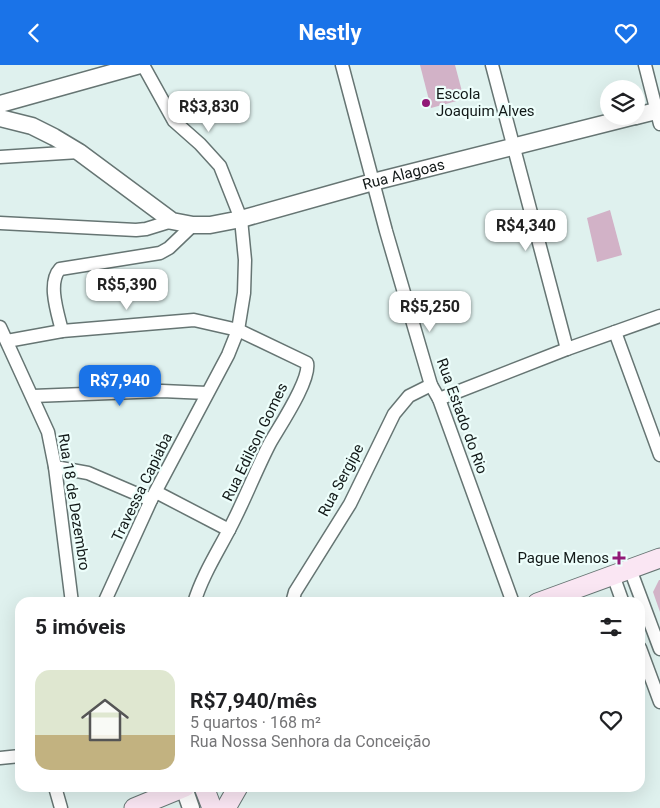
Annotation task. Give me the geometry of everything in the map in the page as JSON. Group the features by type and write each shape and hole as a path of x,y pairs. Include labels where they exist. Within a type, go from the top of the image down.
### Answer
{"main road":[{"path":"562,597 623,582 660,558"},
{"path":"584,597 660,570"},
{"path":"134,808 174,792"},
{"path":"206,792 212,808"},
{"path":"226,808 235,792"}],"street":[{"path":"0,104 142,65"},
{"name":"Travessa Capiaba","path":"107,597 154,496 238,330 245,277 241,219 220,166 200,144 174,121 142,65"},
{"name":"Rua Estado do Rio","path":"342,65 431,385 439,399 511,597"},
{"path":"492,65 567,349"},
{"path":"645,65 659,115"},
{"path":"32,126 27,113 33,95"},
{"name":"Rua Alagoas","path":"645,116 659,115"},
{"name":"Rua Alagoas","path":"0,118 32,126 79,152 172,221 193,225 210,225 241,219 373,182 601,125"},
{"path":"0,157 79,152"},
{"name":"Rua Alagoas","path":"0,223 136,230 172,221"},
{"path":"62,331 54,282 55,276 60,269 160,253 169,248 193,225"},
{"path":"439,399 567,349 660,316"},
{"name":"Rua Edilson Gomes","path":"7,341 62,331 175,320 204,321 238,330 301,360 308,366 301,386 269,445 229,530 202,579 196,597"},
{"name":"Rua 18 de Dezembro","path":"0,327 48,432 55,467 71,597"},
{"path":"616,332 660,455"},
{"name":"Rua Sergipe","path":"294,597 350,504 394,414 409,396 431,385"},
{"path":"33,397 162,391 207,393"},
{"path":"55,467 96,475 154,496 229,530"},
{"path":"623,582 631,597"},
{"path":"645,622 660,649"},
{"path":"645,662 660,702"},
{"path":"0,758 15,756"},
{"path":"56,792 61,808"},
{"path":"185,792 191,808"}],"shaded area":[{"path":"420,65 455,65 464,99 431,108"},
{"path":"610,210 622,255 597,262 587,218"},
{"path":"660,580 660,612 653,592"}],"place":[{"name":"Escola Joaquim Alves","path":"426,103"},
{"name":"Pague Menos","path":"619,558"}]}
